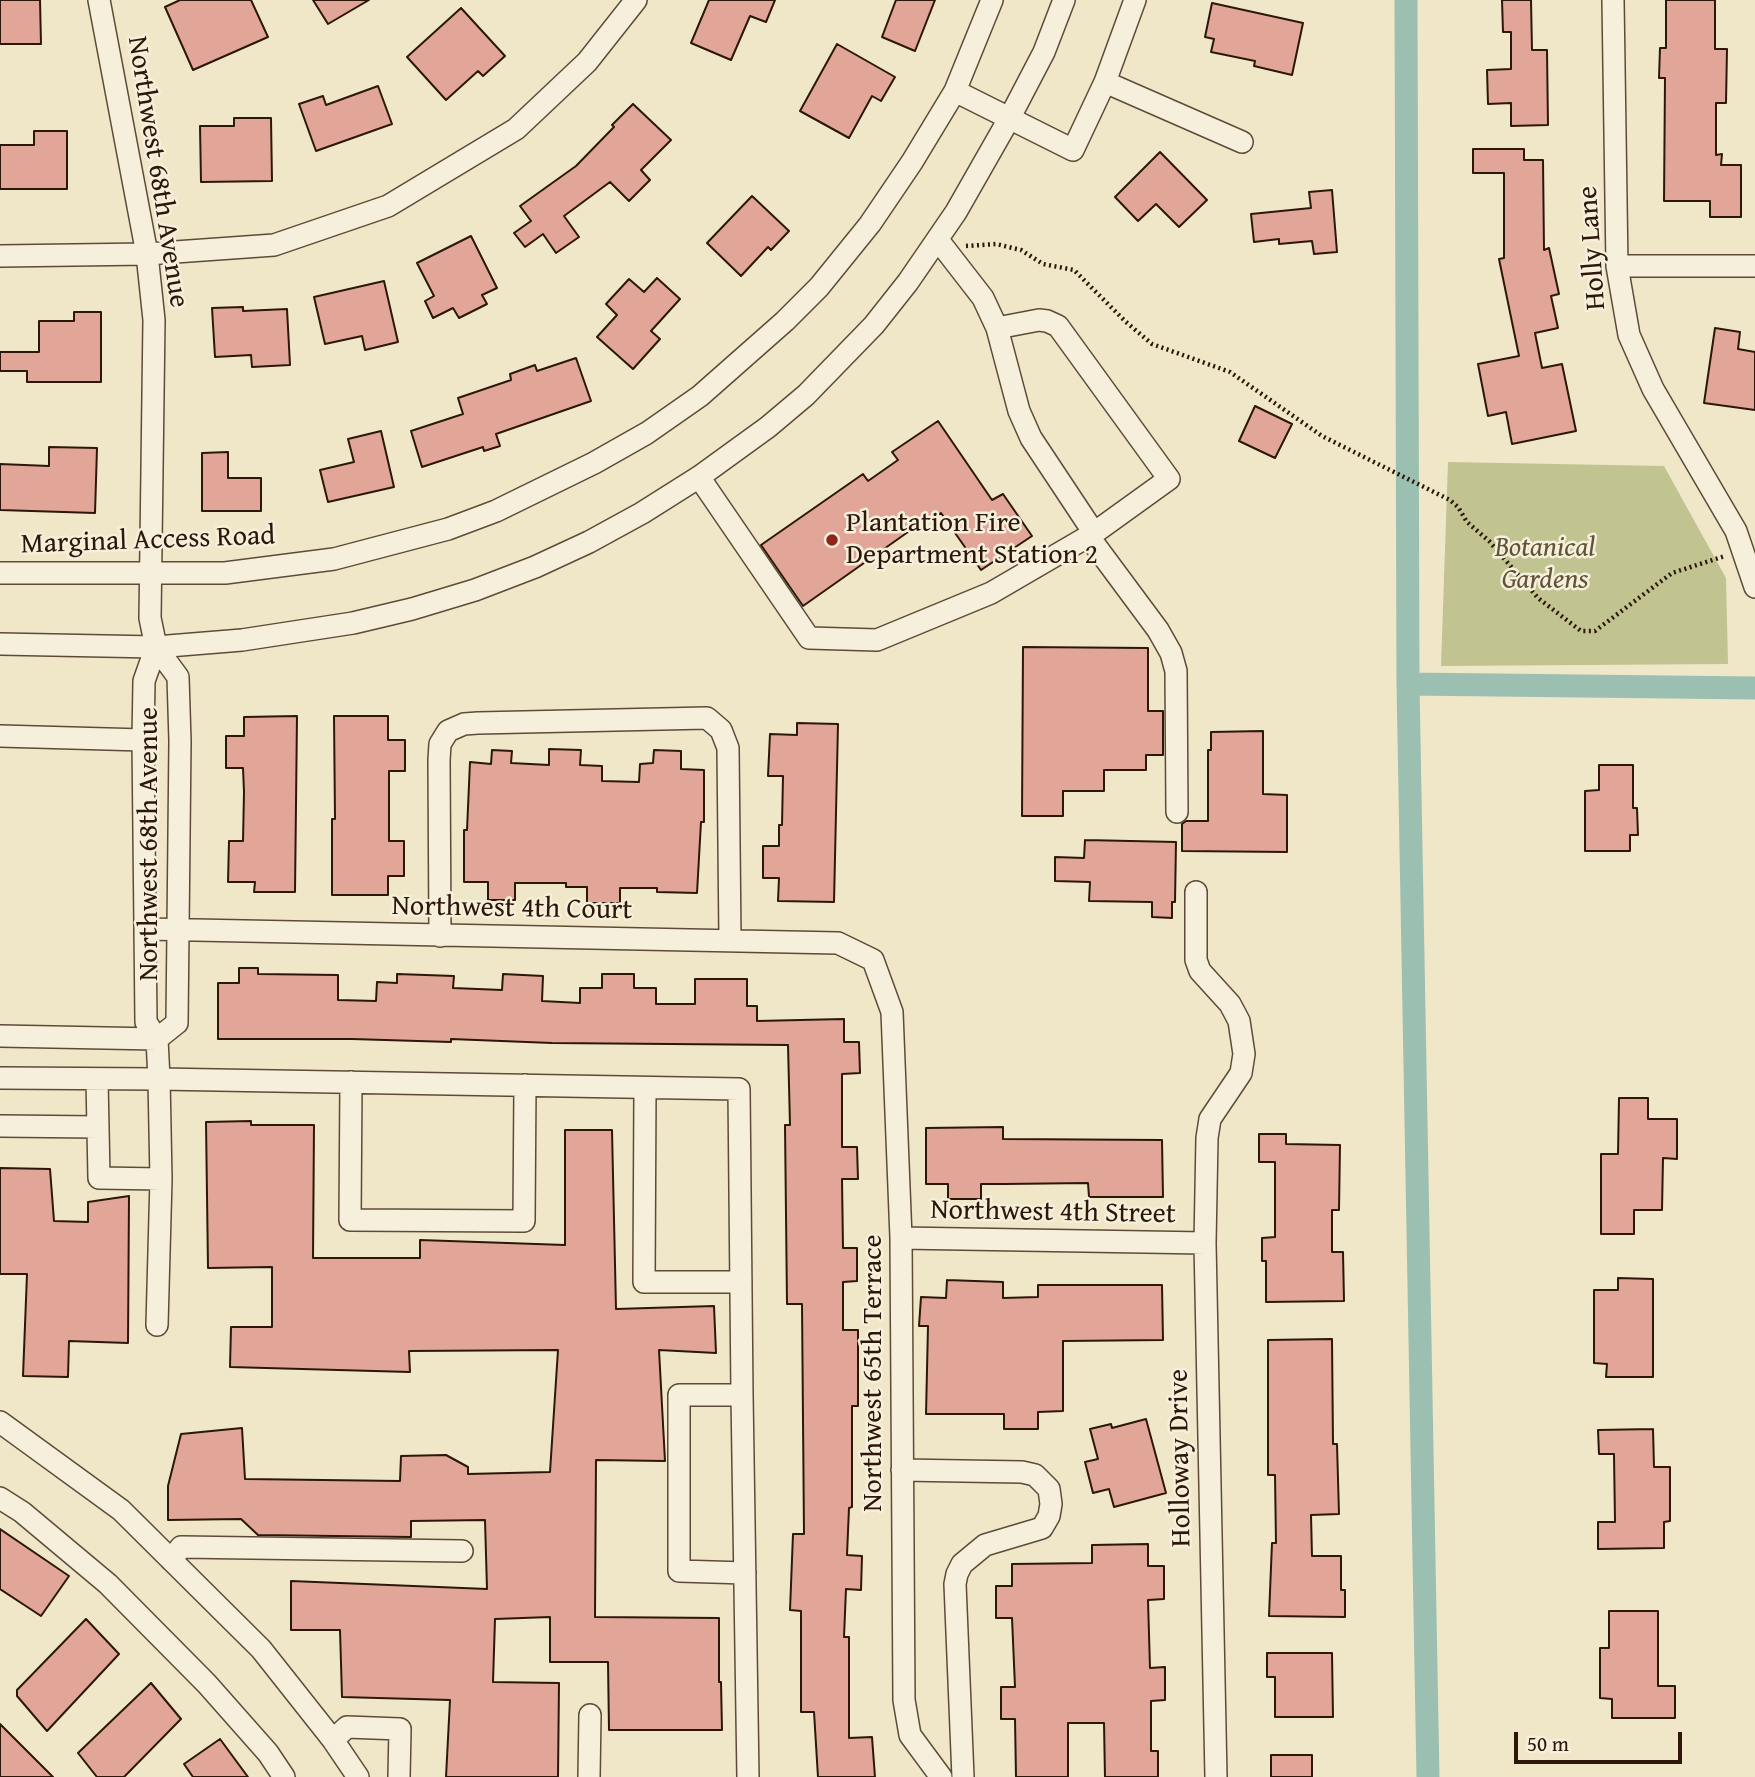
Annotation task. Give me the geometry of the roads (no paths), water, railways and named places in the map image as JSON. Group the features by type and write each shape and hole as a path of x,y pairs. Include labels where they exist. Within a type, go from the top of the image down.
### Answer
{"street":[{"name":"Northwest 68th Avenue","path":"99,0 147,254 154,320 150,618 156,647 178,677 180,741 177,1023 157,1039"},
{"path":"0,256 147,254 274,246 388,206 516,129 587,62 636,0"},
{"name":"Marginal Access Road","path":"0,573 226,573 334,559 425,536 496,511 537,493 647,433 700,396 747,357 819,287 870,224 955,91 992,0"},
{"path":"0,644 156,647 264,637 353,623 412,609 475,590 535,567 589,542 699,477 768,427 806,395 874,325 938,240 1009,119 1044,52 1064,0"},
{"path":"955,91 1073,150 1105,82 1135,0"},
{"name":"Holly Lane","path":"1613,0 1617,266 1629,335 1653,390 1736,531 1755,587"},
{"path":"1105,82 1242,142"},
{"path":"938,240 983,298 998,328 1019,411 1031,438 1091,535 1158,630 1171,653 1176,671 1177,812"},
{"path":"1617,266 1755,266"},
{"path":"699,477 809,638 877,640 991,593 1091,535 1169,480 1058,326 1039,320 998,328"},
{"name":"Northwest 68th Avenue","path":"156,647 144,681 144,740 146,1022 157,1039 159,1079 161,1179 157,1325"},
{"path":"440,936 439,760 440,744 448,731 464,724 478,723 707,718 721,730 728,748 730,940"},
{"path":"0,736 144,740"},
{"name":"Holloway Drive","path":"1196,892 1196,960 1200,971 1230,1004 1239,1021 1244,1054 1241,1073 1210,1119 1207,1138 1205,1243 1216,1777"},
{"name":"Northwest 4th Court","path":"146,929 838,943 873,960"},
{"name":"Northwest 65th Terrace","path":"873,960 892,1012 901,1238 904,1700 910,1735 941,1777"},
{"path":"0,1036 157,1039"},
{"path":"0,1078 739,1089 748,1777"},
{"path":"97,1079 99,1178 161,1179"},
{"path":"351,1082 350,1220 524,1221 525,1086"},
{"path":"645,1088 644,1282 741,1282"},
{"path":"0,1126 98,1127"},
{"name":"Northwest 4th Street","path":"901,1238 1205,1243"},
{"path":"742,1395 679,1395 679,1571 745,1573"},
{"path":"0,1422 121,1510 261,1649 358,1777"},
{"path":"902,1470 1022,1472 1035,1475 1049,1489 1049,1517 1042,1528 985,1545 962,1564 957,1574 955,1584 963,1777"},
{"path":"0,1498 22,1512 108,1584 207,1684 268,1753 284,1777"},
{"path":"171,1560 181,1547 462,1551"},
{"path":"589,1777 590,1715"},
{"path":"332,1740 348,1727 400,1730 399,1777"}],"waterway":[{"path":"1406,0 1408,684 1428,1777"},
{"path":"1408,684 1755,688"}],"place":[{"name":"Plantation Fire Department Station 2","path":"832,540"}],"park label":[{"name":"Botanical Gardens","path":"1545,565"}]}
